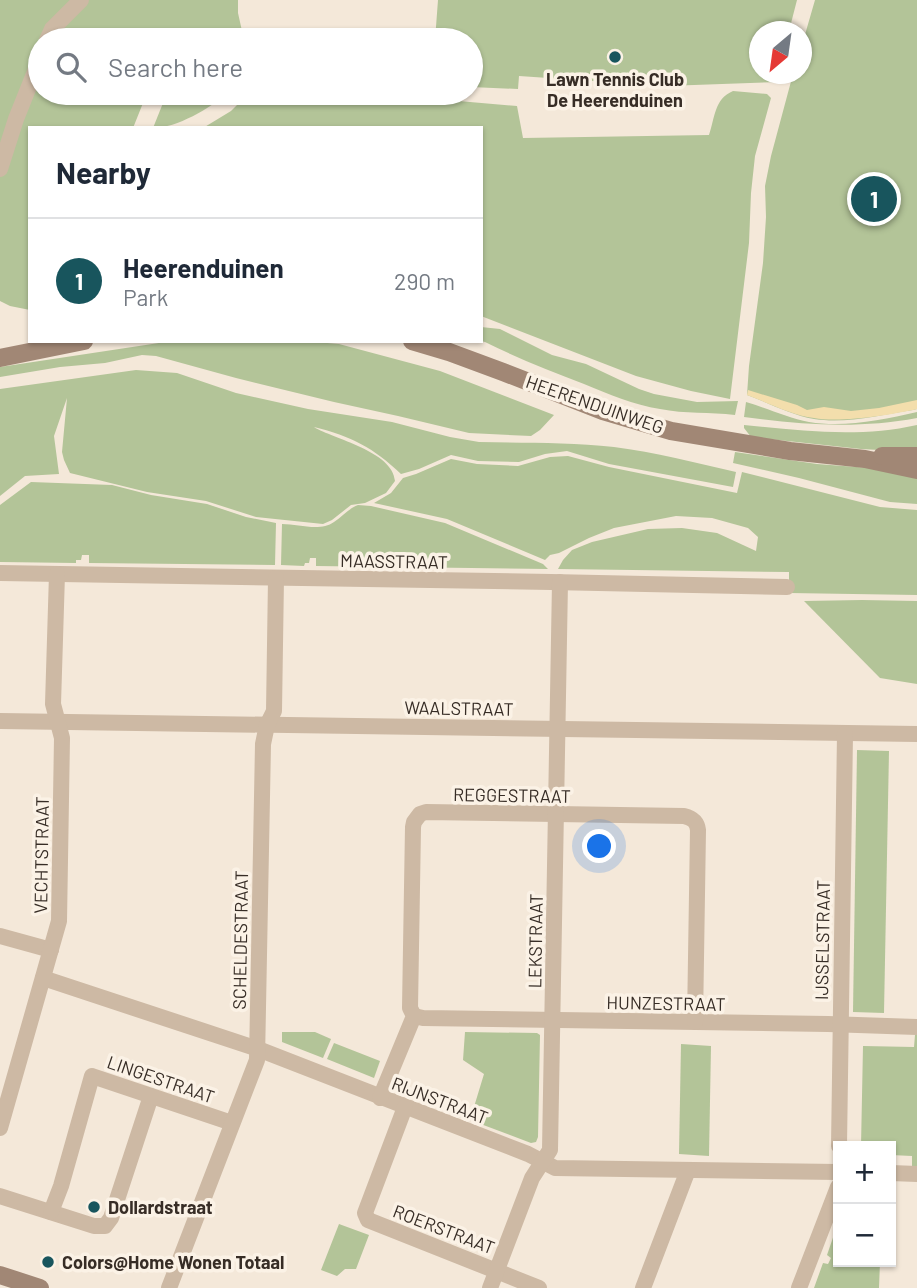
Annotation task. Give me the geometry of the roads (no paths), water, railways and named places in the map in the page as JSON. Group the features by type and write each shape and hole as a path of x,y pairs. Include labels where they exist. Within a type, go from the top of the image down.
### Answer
{"main road":[{"path":"0,358 74,343"},
{"name":"HEERENDUINWEG","path":"419,343 603,411 671,431 790,452 865,459 917,470"},
{"name":"HEERENDUINWEG","path":"865,459 877,456 917,456"},
{"path":"0,1275 40,1288"}],"street":[{"path":"53,28 81,0"},
{"path":"0,169 28,89"},
{"name":"MAASSTRAAT","path":"0,573 788,587"},
{"name":"VECHTSTRAAT","path":"0,1128 59,921 62,738 53,704 57,574"},
{"name":"SCHELDESTRAAT","path":"169,1288 257,1060 263,744 267,725 274,711 276,578"},
{"name":"LEKSTRAAT","path":"490,1288 532,1178 550,1150 560,582"},
{"name":"WAALSTRAAT","path":"0,721 917,734"},
{"name":"IJSSELSTRAAT","path":"839,1141 845,734"},
{"name":"REGGESTRAAT","path":"380,1098 414,1016 411,1008 413,827 416,817 426,812 684,816 694,820 698,830 695,1022"},
{"path":"0,936 51,950"},
{"name":"RIJNSTRAAT","path":"43,978 258,1049 527,1154 555,1168 833,1172"},
{"name":"HUNZESTRAAT","path":"414,1016 917,1027"},
{"name":"LINGESTRAAT","path":"51,1212 92,1076 232,1124"},
{"path":"0,1196 99,1227 105,1226 109,1222 152,1096"},
{"name":"ROERSTRAAT","path":"405,1107 365,1213 368,1220 539,1288"},
{"path":"643,1288 688,1171"},
{"path":"896,1173 917,1174"},
{"path":"799,1288 833,1200"}],"place":[{"name":"Lawn Tennis Club De Heerenduinen","path":"615,57"},
{"name":"Heerenduinen","path":"874,199"},
{"name":"Dollardstraat","path":"94,1207"},
{"name":"Colors@Home Wonen Totaal","path":"48,1262"}]}
